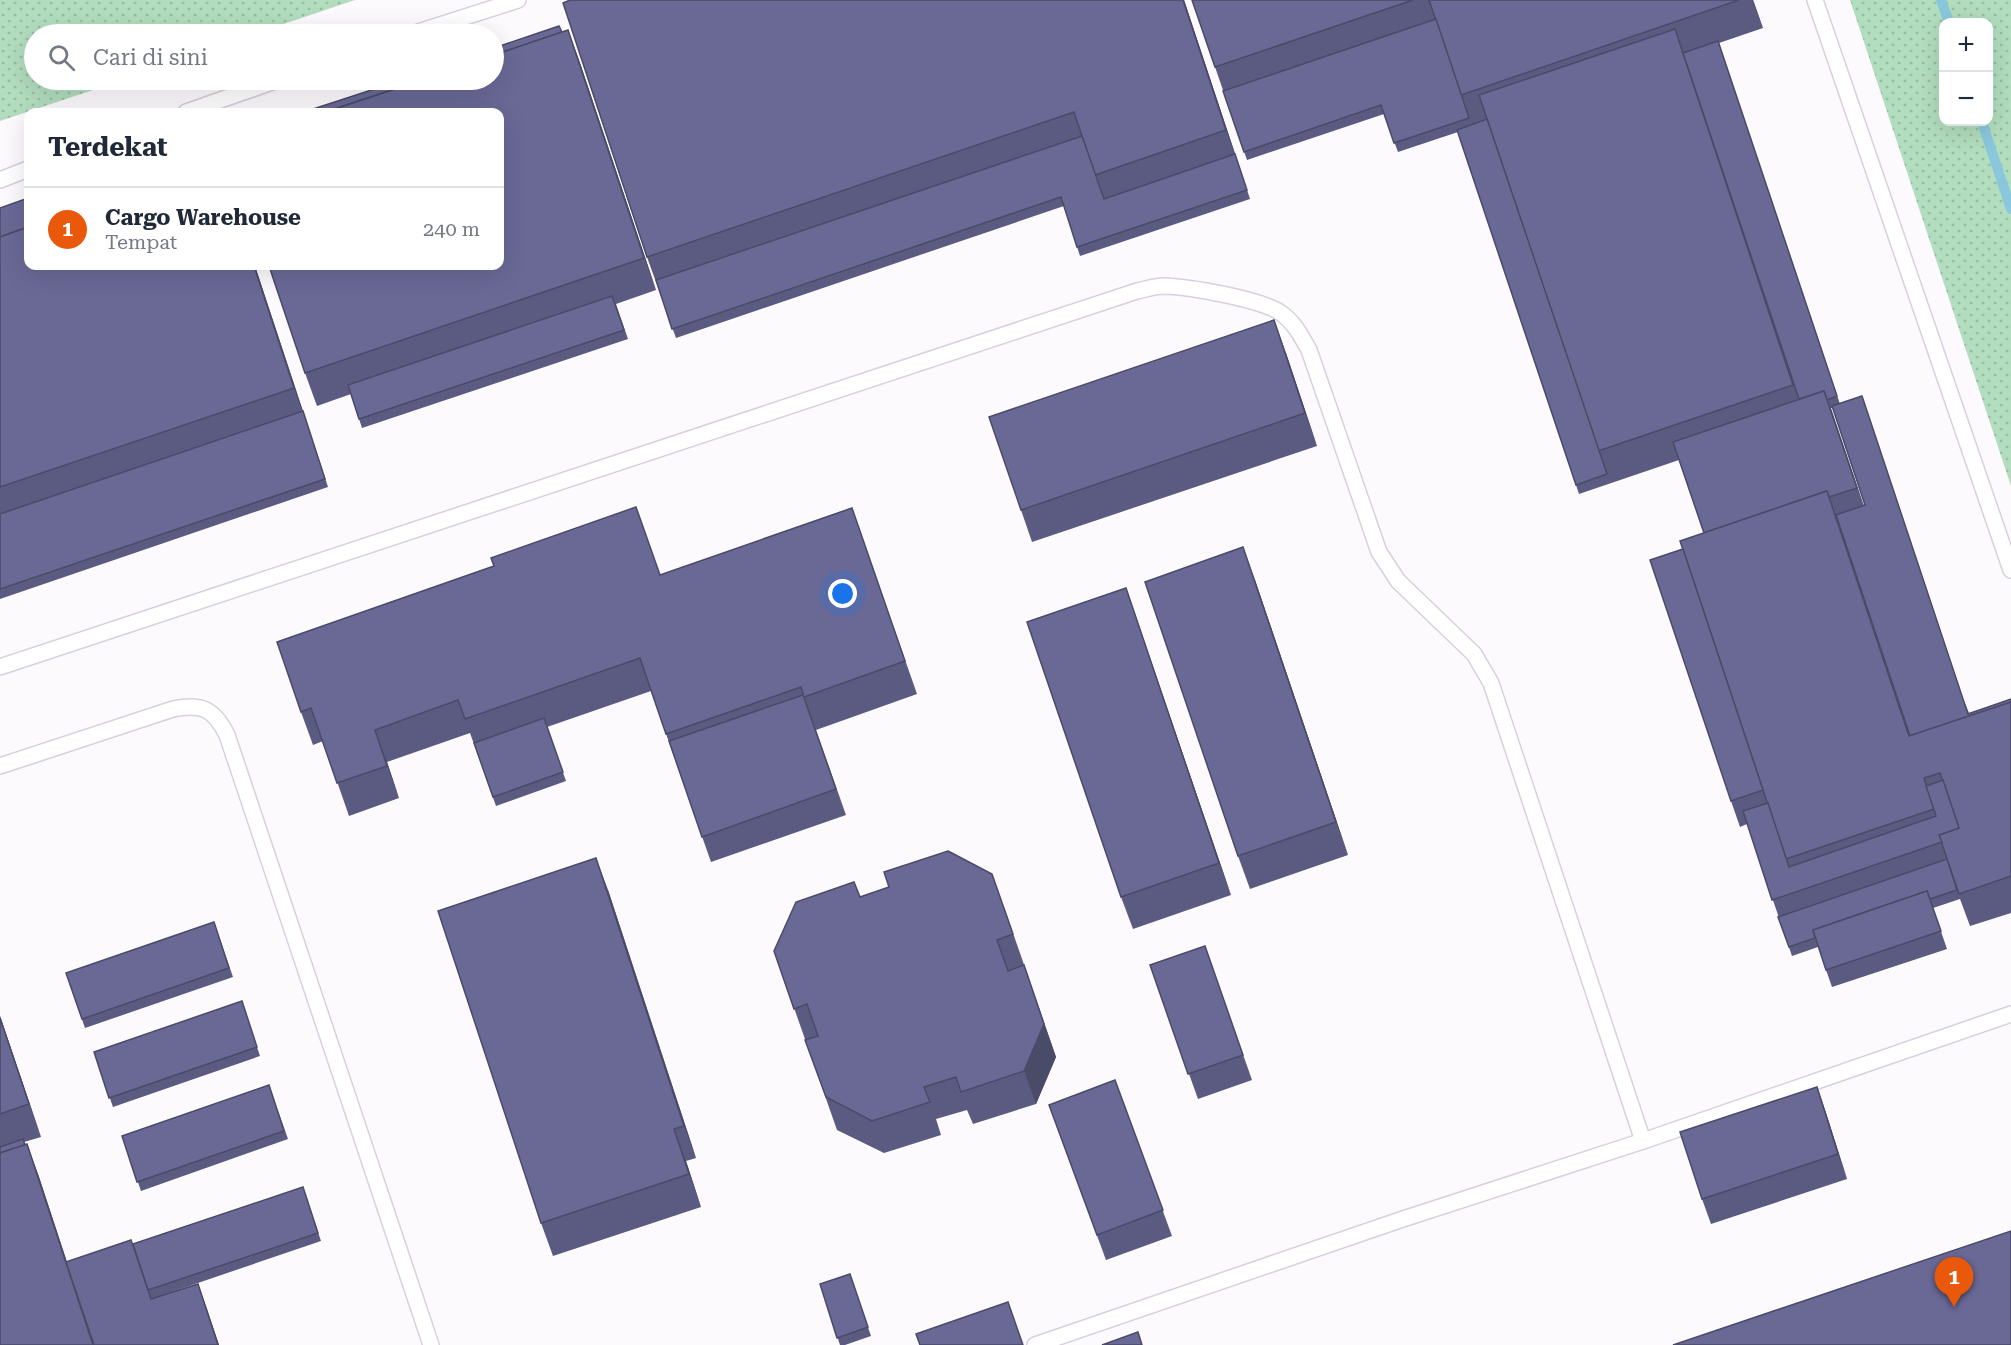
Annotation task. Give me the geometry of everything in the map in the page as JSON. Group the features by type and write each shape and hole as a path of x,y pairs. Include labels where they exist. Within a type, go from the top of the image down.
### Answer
{"lane":[{"path":"443,24 518,0"},
{"path":"1815,0 2011,570"},
{"path":"198,108 249,90"},
{"path":"0,180 24,171"},
{"path":"0,667 1137,291 1162,286 1189,288 1259,303 1281,313 1297,328 1309,350 1378,552 1398,581 1474,654 1491,683 1643,1141"},
{"path":"0,766 173,708 206,709 219,720 227,735 431,1345"},
{"path":"1035,1345 1403,1219 1643,1141 2011,1014"}],"green space":[{"path":"0,0 355,0 284,24 24,24 24,90 93,90 39,108 24,108 24,113 0,121"},
{"path":"1850,0 2011,0 2011,486"}],"building":[{"path":"570,0 1183,0 1226,130 1095,175 1074,112 647,257 563,3"},
{"path":"1192,0 1413,0 1215,67"},
{"path":"1429,0 1739,0 1461,95"},
{"path":"1436,19 1469,118 1394,143 1381,105 1244,152 1223,91"},
{"path":"559,26 562,32 504,52 504,45"},
{"path":"1675,29 1793,385 1598,451 1479,95"},
{"path":"568,30 644,258 305,373 270,270 504,270 504,108 337,108 392,90 504,90 504,52"},
{"path":"1718,41 1837,396 1827,400 1824,391 1799,399 1683,53"},
{"path":"371,90 392,90 337,108 316,108"},
{"path":"1487,119 1607,474 1576,485 1457,130"},
{"path":"1082,136 1104,199 1235,154 1247,190 1077,247 1061,197 672,329 656,280"},
{"path":"24,199 24,228 0,237 0,208"},
{"path":"24,228 24,270 255,270 294,388 0,487 0,237"},
{"path":"612,296 624,330 359,419 348,385"},
{"path":"1274,320 1305,413 1021,510 989,417"},
{"path":"1824,391 1857,488 1829,497 1827,491 1704,533 1673,442"},
{"path":"1862,396 1968,714 2011,699 2011,702 1910,736 1836,515 1865,505 1832,406"},
{"path":"303,411 325,479 0,589 0,514"},
{"path":"1827,491 1909,736 2011,702 2011,876 1959,894 1939,835 1959,828 1940,773 1924,778 1934,809 1786,859 1680,541"},
{"path":"636,507 660,575 852,508 905,661 804,697 801,687 666,734 640,658 465,719 458,700 375,730 387,766 337,783 311,708 301,712 277,642 494,566 491,558"},
{"path":"1243,547 1336,822 1238,856 1145,582"},
{"path":"1683,549 1763,790 1731,801 1650,560"},
{"path":"1126,588 1219,863 1121,897 1027,622"},
{"path":"803,695 836,789 702,837 669,741"},
{"path":"544,718 563,772 493,797 474,743"},
{"path":"1943,780 1959,828 1939,835 1942,842 1772,900 1743,811 1768,803 1789,867 1936,816 1926,786"},
{"path":"948,851 992,874 1013,934 997,940 1008,971 1024,965 1044,1024 1024,1071 961,1092 956,1077 924,1087 930,1102 872,1121 826,1097 805,1040 818,1036 807,1004 794,1009 774,951 796,902 854,882 860,897 889,887 884,872"},
{"path":"596,858 684,1126 674,1129 689,1174 541,1223 438,911"},
{"path":"1947,859 1957,890 1930,899 1927,891 1813,930 1815,938 1789,947 1778,917"},
{"path":"1927,891 1941,931 1826,970 1813,930"},
{"path":"214,922 229,968 82,1019 66,973"},
{"path":"1205,946 1243,1055 1188,1074 1150,965"},
{"path":"242,1001 257,1047 109,1098 94,1052"},
{"path":"0,1018 29,1104 0,1114"},
{"path":"1115,1080 1163,1210 1097,1235 1049,1105"},
{"path":"269,1085 284,1131 137,1182 122,1136"},
{"path":"1817,1087 1838,1154 1702,1199 1680,1132"},
{"path":"23,1139 25,1145 0,1153 0,1147"},
{"path":"27,1144 93,1345 0,1345 0,1153"},
{"path":"303,1187 318,1233 148,1290 133,1244"},
{"path":"2011,1231 2011,1345 1673,1345"},
{"path":"131,1240 151,1299 198,1284 218,1345 94,1345 66,1262"},
{"path":"850,1274 868,1327 837,1338 820,1284"},
{"path":"1008,1302 1023,1345 920,1345 916,1334"},
{"path":"1138,1332 1142,1345 1102,1345"}],"waterway":[{"path":"1941,0 1948,18"},
{"path":"1983,126 2011,209"}],"place":[{"name":"Cargo Warehouse","path":"1954,1307"}]}
